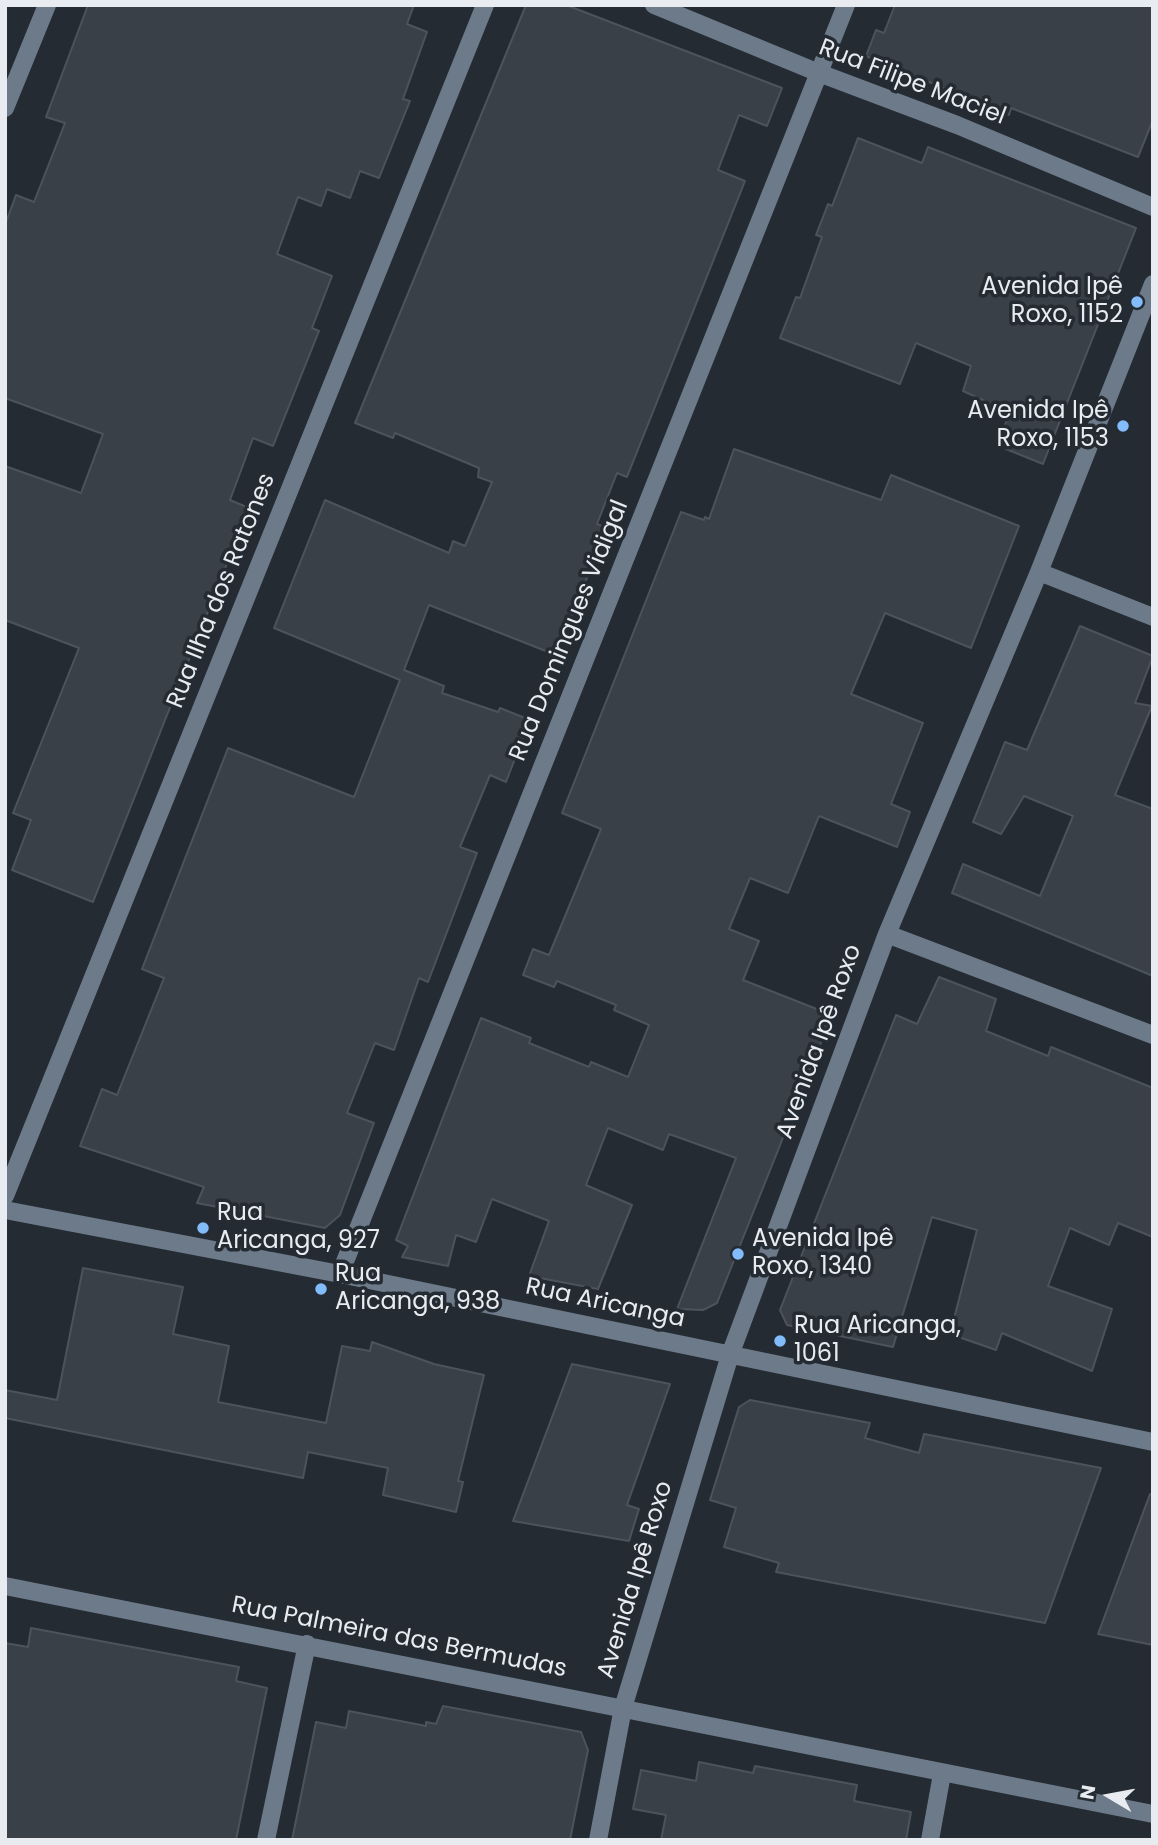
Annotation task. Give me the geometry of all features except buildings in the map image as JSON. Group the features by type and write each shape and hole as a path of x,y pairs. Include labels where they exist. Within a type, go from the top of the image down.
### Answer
{"street":[{"path":"5,108 9,87 47,5"},
{"name":"Rua Ilha dos Ratones","path":"5,1196 485,5"},
{"name":"Rua Filipe Maciel","path":"654,5 819,73 957,125 1153,207"},
{"name":"Rua Domingues Vidigal","path":"340,1274 846,5"},
{"name":"Avenida Ipê Roxo","path":"598,1840 624,1707 730,1355 887,934 1039,572 1153,284"},
{"path":"1039,572 1153,618"},
{"path":"887,934 1153,1035"},
{"name":"Rua Aricanga","path":"5,1210 340,1274 1153,1442"},
{"name":"Rua Palmeira das Bermudas","path":"5,1586 1153,1814"},
{"path":"265,1840 307,1644"},
{"path":"930,1840 942,1774"}],"place":[{"name":"Avenida Ipê Roxo, 1152","path":"1137,302"},
{"name":"Avenida Ipê Roxo, 1153","path":"1123,426"},
{"name":"Rua Aricanga, 927","path":"203,1228"},
{"name":"Avenida Ipê Roxo, 1340","path":"738,1254"},
{"name":"Rua Aricanga, 938","path":"321,1289"},
{"name":"Rua Aricanga, 1061","path":"780,1341"}]}
